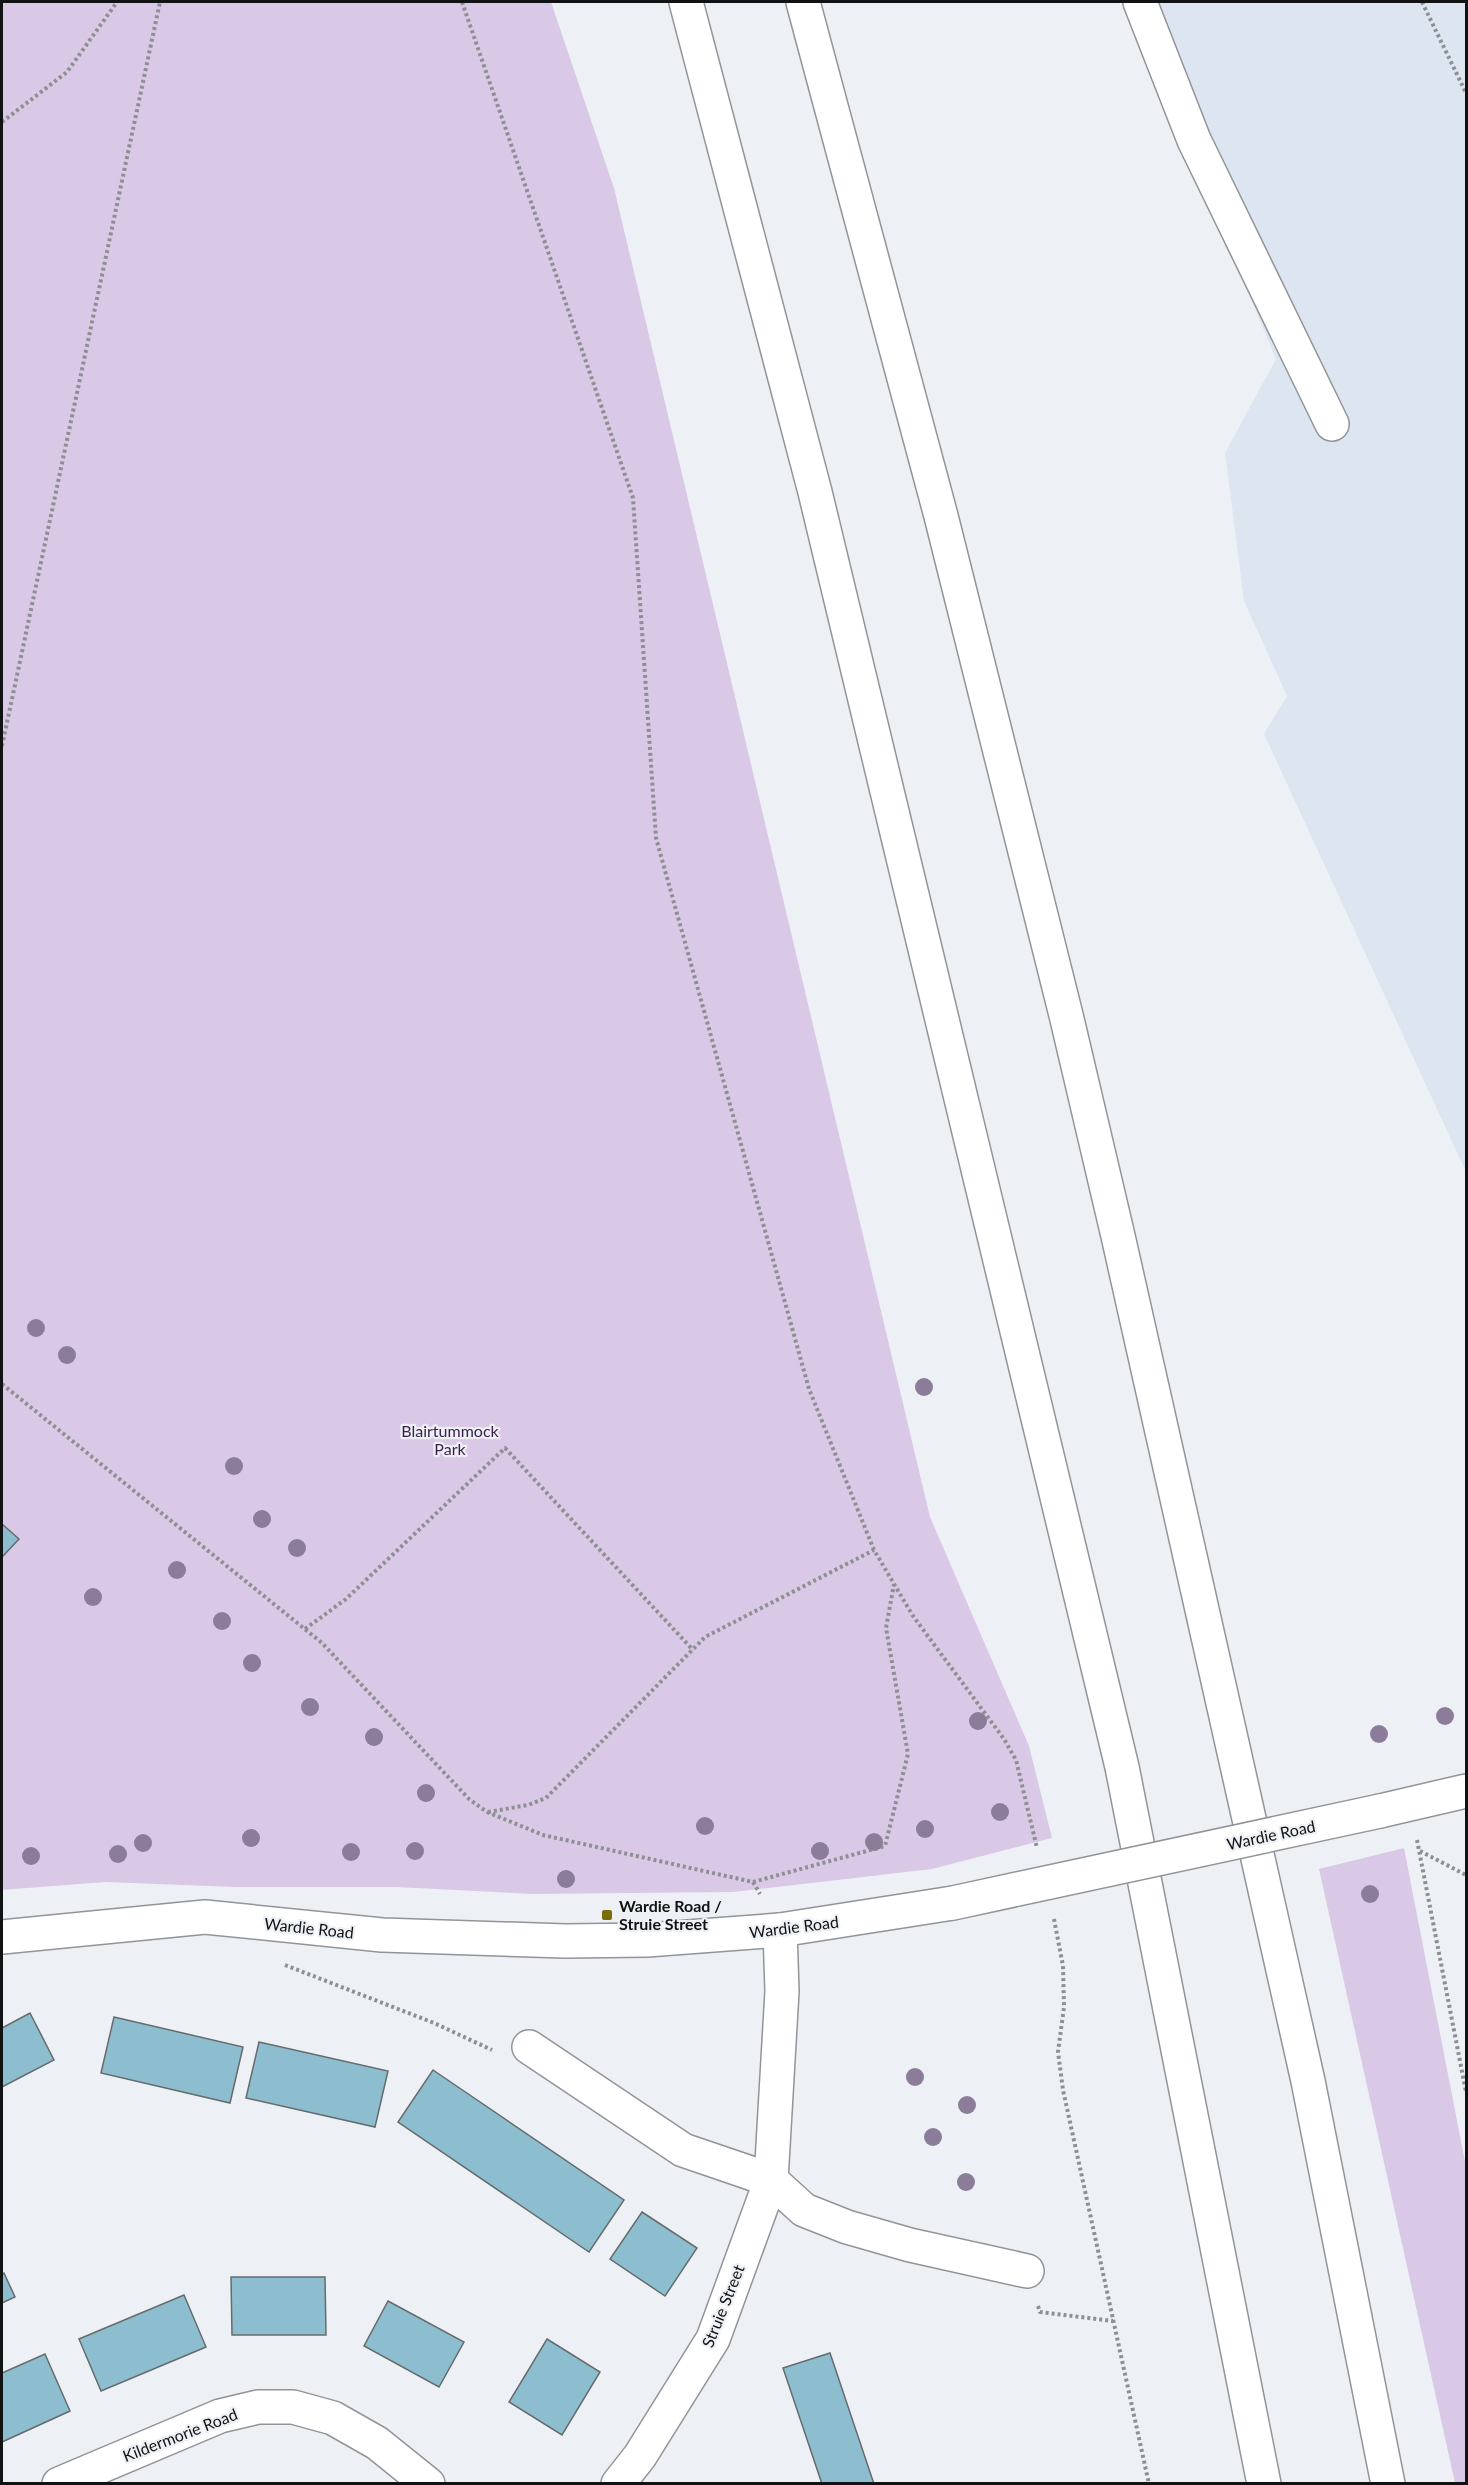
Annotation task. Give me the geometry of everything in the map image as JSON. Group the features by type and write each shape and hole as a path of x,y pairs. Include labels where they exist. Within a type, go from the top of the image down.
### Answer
{"main road":[{"path":"686,2 815,492 1122,1767 1264,2484"},
{"path":"803,2 944,527 1113,1213 1308,2080 1388,2484"},
{"path":"1140,2 1194,140 1332,424"},
{"name":"Wardie Road","path":"2,1937 205,1917 382,1935 565,1941 658,1939 780,1930 953,1903 1467,1791"},
{"name":"Struie Street","path":"618,2484 640,2456 713,2339 771,2180 782,1992 780,1930"},
{"path":"529,2047 683,2150 771,2180 804,2210 847,2227 942,2253 1027,2271"},
{"name":"Kildermorie Road","path":"59,2484 220,2416 258,2407 293,2407 333,2418 377,2443 428,2484"}],"path":[{"path":"2,122 67,72 117,2"},
{"path":"2,746 160,2"},
{"path":"462,2 633,498 656,838 809,1389 874,1550 913,1616 1004,1739 1016,1760 1040,1858"},
{"path":"1422,2 1467,93"},
{"path":"2,1384 322,1643 469,1799 488,1812 543,1835 753,1882 885,1846 908,1754 886,1628 894,1584"},
{"path":"305,1629 346,1599 506,1448 693,1650"},
{"path":"488,1812 528,1806 546,1798 705,1637 874,1550"},
{"path":"1395,1807 1419,1850 1467,2092"},
{"path":"1419,1850 1467,1875"},
{"path":"753,1882 780,1930"},
{"path":"1053,1915 1063,1966 1064,2007 1058,2052 1060,2073 1149,2484"},
{"path":"280,1963 434,2023 504,2055 529,2047"},
{"path":"1027,2271 1040,2312 1113,2321"}],"shaded area":[{"path":"1126,2 1466,2 1466,1172 1264,734 1287,696 1244,601 1225,453 1276,359"}],"green space":[{"name":"Blairtummock Park","path":"2,2 551,2 614,188 930,1517 1029,1746 1052,1838 932,1869 733,1892 533,1894 396,1887 235,1887 105,1882 2,1890"},
{"path":"1404,1848 1466,2167 1466,2483 1455,2483 1319,1869"}],"building":[{"path":"2,1524 19,1539 2,1557"},
{"path":"30,2013 54,2060 2,2087 2,2028"},
{"path":"114,2017 243,2047 230,2103 101,2073"},
{"path":"259,2042 388,2071 375,2127 246,2098"},
{"path":"433,2070 624,2200 589,2252 398,2122"},
{"path":"642,2212 697,2248 665,2296 610,2259"},
{"path":"4,2273 15,2297 2,2303 2,2275"},
{"path":"231,2277 325,2277 326,2335 232,2335"},
{"path":"184,2295 206,2347 101,2391 79,2339"},
{"path":"388,2301 464,2342 439,2387 364,2346"},
{"path":"547,2339 600,2372 562,2435 509,2402"},
{"path":"830,2353 874,2484 822,2484 783,2368"},
{"path":"45,2354 70,2411 2,2442 2,2373"}],"place":[{"name":"Wardie Road / Struie Street","path":"607,1915"}]}
